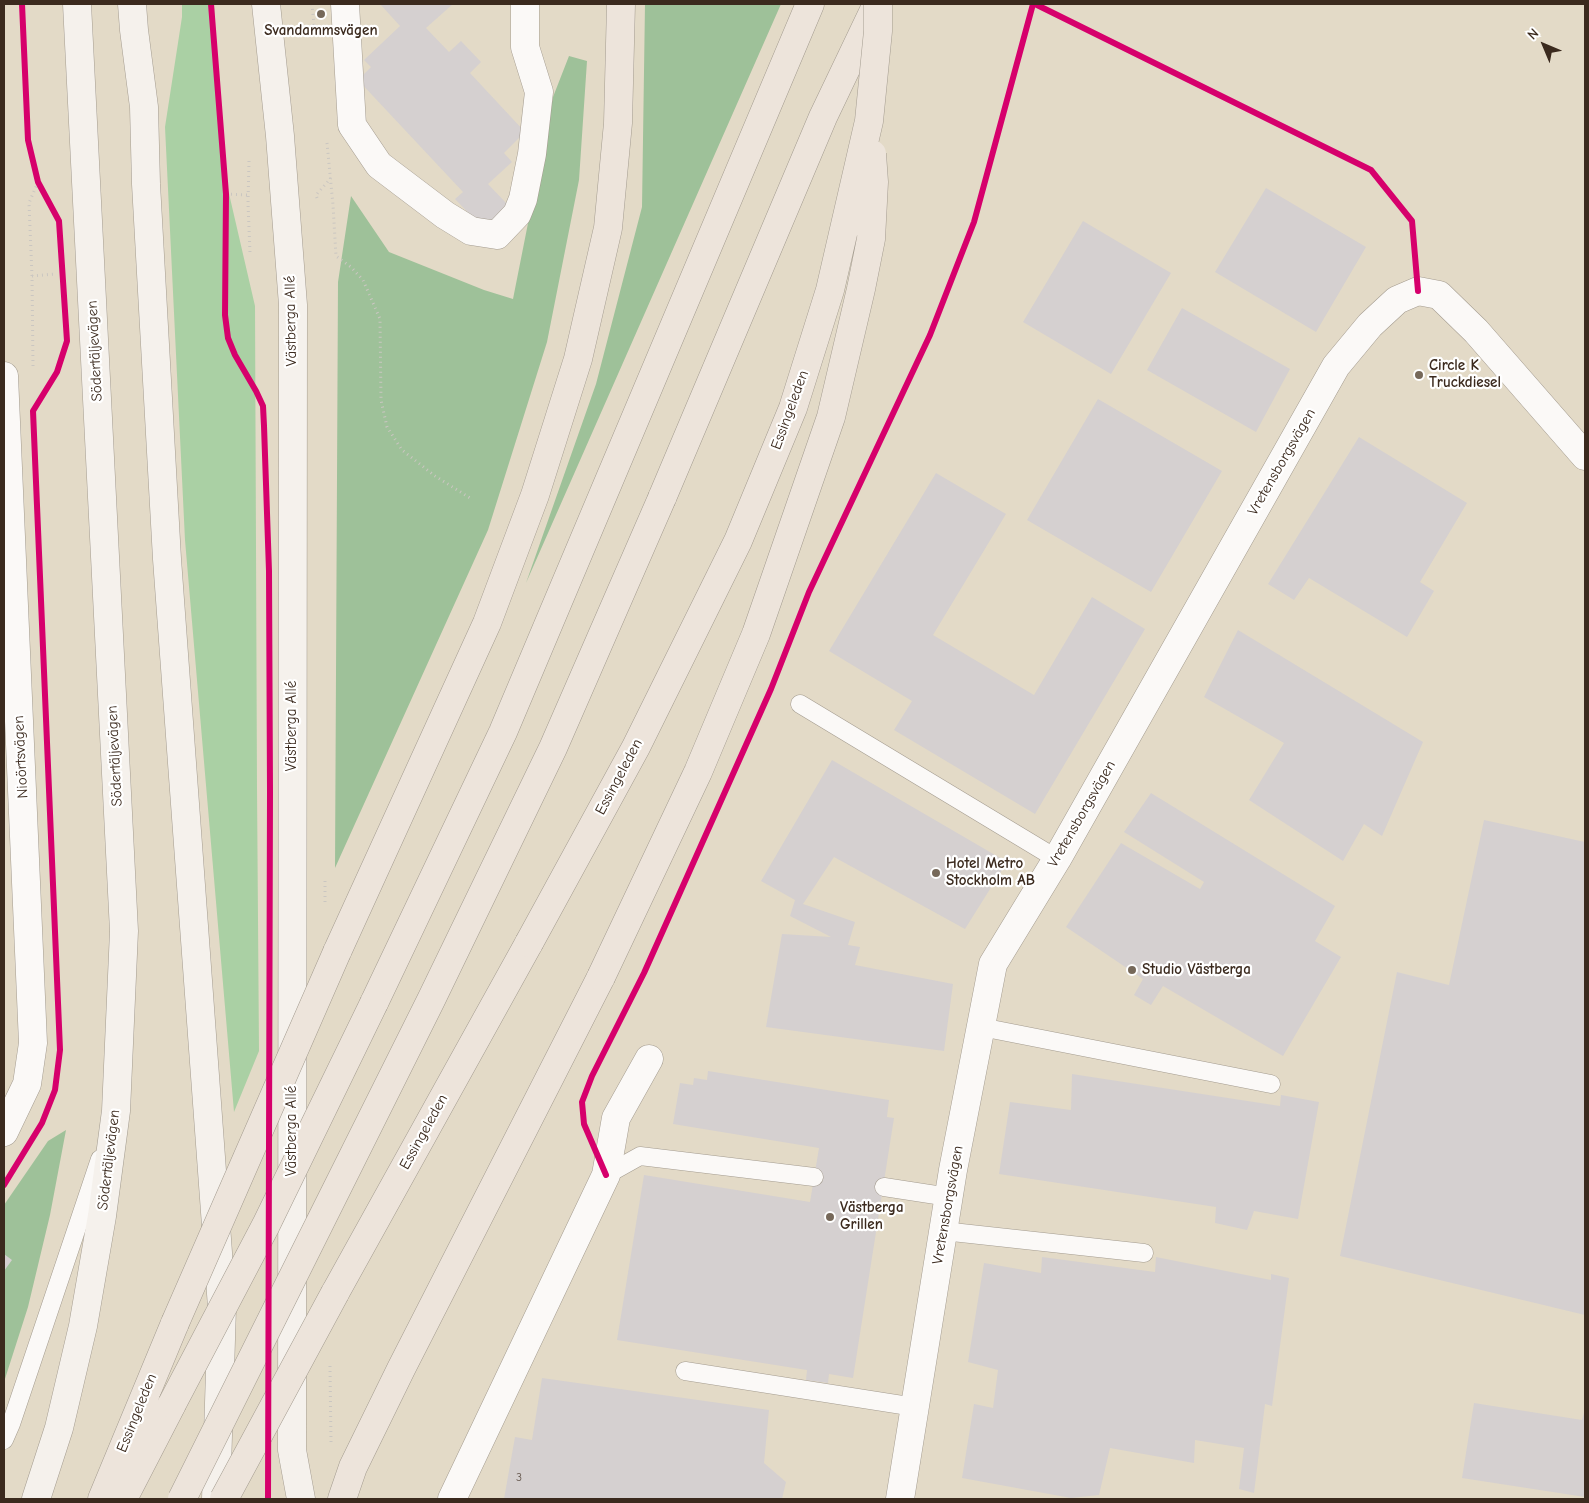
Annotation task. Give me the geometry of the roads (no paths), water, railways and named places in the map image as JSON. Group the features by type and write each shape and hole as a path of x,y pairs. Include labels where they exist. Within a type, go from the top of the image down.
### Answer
{"highway":[{"name":"Essingeleden","path":"102,1499 175,1323 337,952 487,623 535,495 578,359 608,228 618,123 621,4"},
{"path":"123,1499 266,1225 503,732 810,4"},
{"name":"Essingeleden","path":"224,1499 335,1293 636,747 738,541 793,408 830,290 869,121 878,31 878,4"},
{"path":"182,1499 431,1000 553,748 662,498 823,117 878,4"},
{"path":"342,1499 353,1467 401,1368 601,977 698,772 756,634 831,417 861,289 871,238 874,182 869,121"}],"main road":[{"name":"Södertäljevägen","path":"36,1499 59,1428 83,1326 102,1216 116,1111 124,931 77,4"},
{"path":"132,4 144,107 146,194 167,559 222,1307 216,1499"},
{"name":"Västberga Allé","path":"266,4 280,136 293,304 292,1450 283,1499"},
{"name":"Västberga Allé","path":"292,1450 301,1499"}],"street":[{"path":"345,4 352,125 379,164 445,214 471,231 497,235 517,214 523,199 532,154 539,92 525,46 525,4"},
{"name":"Vretensborgsvägen","path":"900,1499 943,1231 993,964 1057,859 1336,366 1370,325 1396,300 1418,290 1439,295 1476,332 1585,456"},
{"name":"Nioörtsvägen","path":"4,376 16,904 33,1043 27,1084 4,1132"},
{"path":"452,1499 606,1175 616,1118 649,1058"}],"lane":[{"path":"800,704 1057,859"},
{"path":"981,1027 1270,1084"},
{"path":"4,1440 116,1111"},
{"path":"606,1175 640,1156 814,1176"},
{"path":"884,1187 949,1197"},
{"path":"943,1231 1144,1253"},
{"path":"685,1371 915,1407"}],"place":[{"name":"Svandammsvägen","path":"321,14"},
{"name":"Circle K Truckdiesel","path":"1419,375"},
{"name":"Hotel Metro Stockholm AB","path":"936,873"},
{"name":"Studio Västberga","path":"1132,970"},
{"name":"Västberga Grillen","path":"830,1217"}]}
